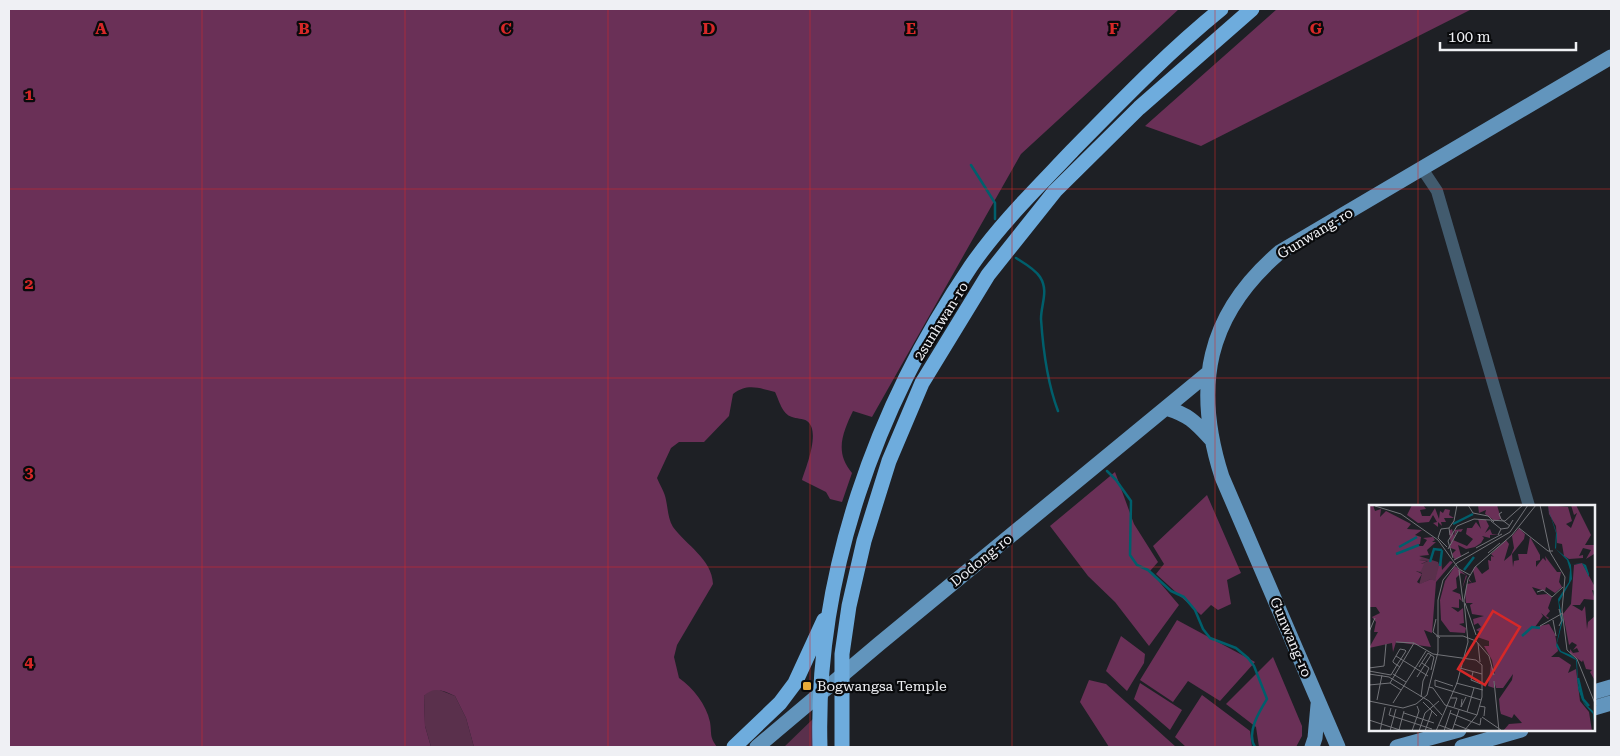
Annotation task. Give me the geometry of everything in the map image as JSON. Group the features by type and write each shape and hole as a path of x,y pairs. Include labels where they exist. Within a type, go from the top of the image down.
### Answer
{"highway":[{"name":"2sunhwan-ro","path":"820,747 824,670 835,591 853,507 878,438 909,370 971,266 1007,220 1128,94 1221,9"},
{"name":"2sunhwan-ro","path":"842,747 842,654 849,606 864,541 889,461 922,382 988,275 1056,190 1139,108 1252,9"},
{"path":"734,747 780,703 795,683 813,648 835,591"}],"main road":[{"name":"Gunwang-ro","path":"1338,747 1222,478 1211,440 1207,404 1207,374 1215,342 1238,296 1262,267 1280,252 1423,170 1611,57"},
{"name":"Dodong-ro","path":"757,747 878,644 1207,374"},
{"path":"1166,408 1185,414 1211,440"},
{"path":"1595,692 1611,687"},
{"path":"1312,747 1316,738 1319,701"},
{"path":"1595,708 1611,703"},
{"path":"1397,747 1455,731"},
{"path":"1462,747 1518,731"}],"street":[{"path":"1423,170 1436,191 1529,505"}],"shaded area":[{"path":"9,9 1179,9 1021,154 872,417 853,411 842,442 843,457 852,473 842,502 830,499 826,492 802,480 813,441 811,426 807,421 794,418 786,413 775,392 753,387 743,388 733,394 729,416 704,442 679,442 671,448 657,478 664,492 670,521 678,534 698,553 708,567 712,575 713,584 677,645 674,657 679,678 694,692 708,715 712,737 717,747 474,747 466,718 455,696 435,690 424,696 425,726 431,747 9,747"},
{"path":"1277,9 1472,9 1201,146 1145,126"},
{"path":"1115,472 1134,524 1158,562 1150,571 1179,605 1149,646 1115,602 1088,576 1050,526"},
{"path":"1207,495 1241,573 1227,580 1231,604 1218,610 1211,605 1201,615 1156,574 1164,564 1153,546"},
{"path":"1177,620 1255,662 1220,701 1188,681 1173,702 1140,680"},
{"path":"1121,636 1145,654 1144,663 1127,691 1106,671"},
{"path":"1273,657 1302,726 1302,736 1296,747 1259,747 1256,727 1226,704"},
{"path":"1089,680 1106,684 1176,747 1109,747 1080,702"},
{"path":"1140,683 1182,710 1170,730 1134,699"},
{"path":"437,689 455,696 466,718 474,747 431,747 425,726 424,696 428,691"},
{"path":"1202,695 1250,731 1252,747 1186,747 1175,737"},
{"path":"816,716 816,747 784,747"}],"waterway":[{"path":"971,165 995,203 995,219"},
{"path":"1016,258 1035,271 1043,282 1044,292 1041,319 1043,342 1048,377 1058,411"},
{"path":"1107,471 1131,501 1130,555 1137,565 1148,570 1171,591 1184,597 1195,610 1203,629 1210,638 1236,648 1254,666 1267,699 1257,716 1253,729 1252,735 1255,747"}],"place":[{"name":"Bogwangsa Temple","path":"807,686"}]}
